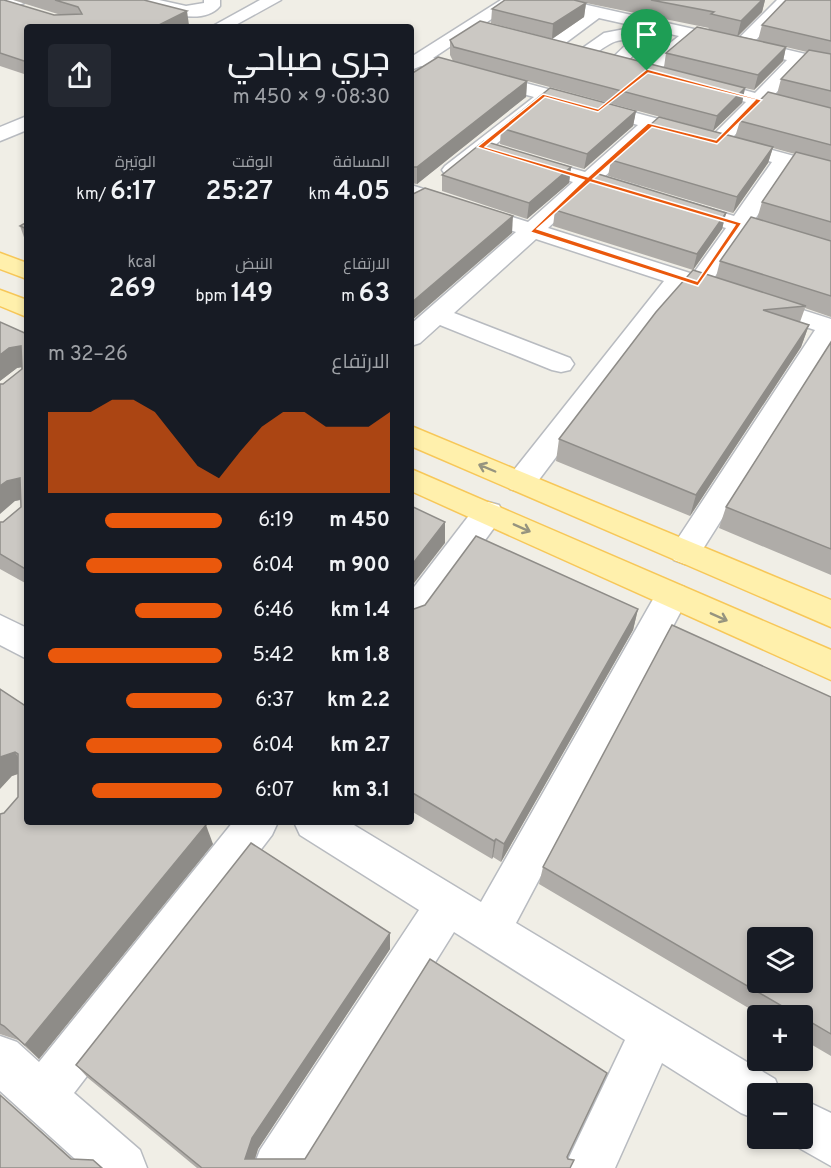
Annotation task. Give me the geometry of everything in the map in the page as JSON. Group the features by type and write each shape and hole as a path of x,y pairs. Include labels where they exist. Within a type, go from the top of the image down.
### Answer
{"main road":[{"path":"0,260 24,271"},
{"path":"0,297 24,308"},
{"path":"414,436 831,614"},
{"path":"414,480 831,666"},
{"path":"488,513 500,503 519,501 605,538 675,548"}],"street":[{"path":"142,0 189,12 212,6 212,0"},
{"path":"225,24 273,0"},
{"path":"415,63 512,0"},
{"path":"543,0 831,65"},
{"path":"758,4 782,4"},
{"path":"742,45 782,4"},
{"path":"550,46 596,12"},
{"path":"472,26 495,32"},
{"path":"583,54 615,34 627,34 640,39 639,43 616,63"},
{"path":"598,111 692,34"},
{"path":"528,40 831,118"},
{"path":"717,142 800,58"},
{"path":"415,63 831,172"},
{"path":"414,196 544,95"},
{"path":"0,135 24,123"},
{"path":"414,335 651,124"},
{"path":"480,147 831,252"},
{"path":"521,482 689,281 739,225 784,160"},
{"path":"414,196 532,230 831,327 675,548"},
{"path":"437,315 561,364"},
{"path":"414,612 488,513"},
{"path":"489,930 672,596"},
{"path":"0,628 24,643"},
{"path":"42,1096 256,825"},
{"path":"319,825 747,1089"},
{"path":"278,1168 447,904"},
{"path":"589,1168 653,1031"},
{"path":"0,1059 122,1168"},
{"path":"813,1130 831,1141"}],"building":[{"path":"0,0 54,15 82,14 78,7 55,0 144,0 187,11 161,24 24,24 24,61 0,53"},
{"path":"505,0 574,0 586,3 553,24 492,9"},
{"path":"651,0 762,0 741,21 711,14 714,12"},
{"path":"786,0 831,0 831,41 762,25"},
{"path":"480,21 745,88 717,116 454,47 450,40"},
{"path":"697,27 786,47 758,75 666,53"},
{"path":"809,50 831,54 831,91 781,79"},
{"path":"438,57 527,81 417,167 414,167 414,72"},
{"path":"550,88 636,111 587,154 501,128"},
{"path":"768,92 831,108 831,145 740,121"},
{"path":"659,117 773,147 737,197 611,160"},
{"path":"484,141 571,167 529,203 442,175"},
{"path":"796,152 831,161 831,222 762,202"},
{"path":"595,173 726,213 697,254 555,210"},
{"path":"425,188 513,216 414,300 414,194"},
{"path":"751,217 831,241 831,296 720,261"},
{"path":"693,270 806,306 763,310 809,325 696,495 559,439 656,312"},
{"path":"0,322 24,333 24,568 0,554 0,522 21,507 20,478 7,481 0,486 0,384 22,369 21,346 9,348 0,355"},
{"path":"831,342 831,549 726,507"},
{"path":"414,507 445,522 414,562"},
{"path":"476,536 638,609 504,844 496,839 494,841 414,794 414,609 425,605"},
{"path":"672,625 831,697 831,1034 813,1023 813,1005 780,1005 759,993 813,993 813,927 747,927 747,986 543,867"},
{"path":"0,689 24,705 24,825 206,825 25,1045 0,1024 0,814 4,813 18,797 18,754 15,752 0,757"},
{"path":"251,843 390,933 252,1138 245,1159 305,1159 430,959 607,1073 567,1157 574,1160 570,1168 202,1168 76,1065"},
{"path":"0,1095 71,1159 93,1160 102,1168 0,1168"}],"route":[{"path":"647,71 598,111 544,95 480,147 589,180 532,230 698,284 739,225 589,180 651,124 717,142 759,100 647,71"}]}
